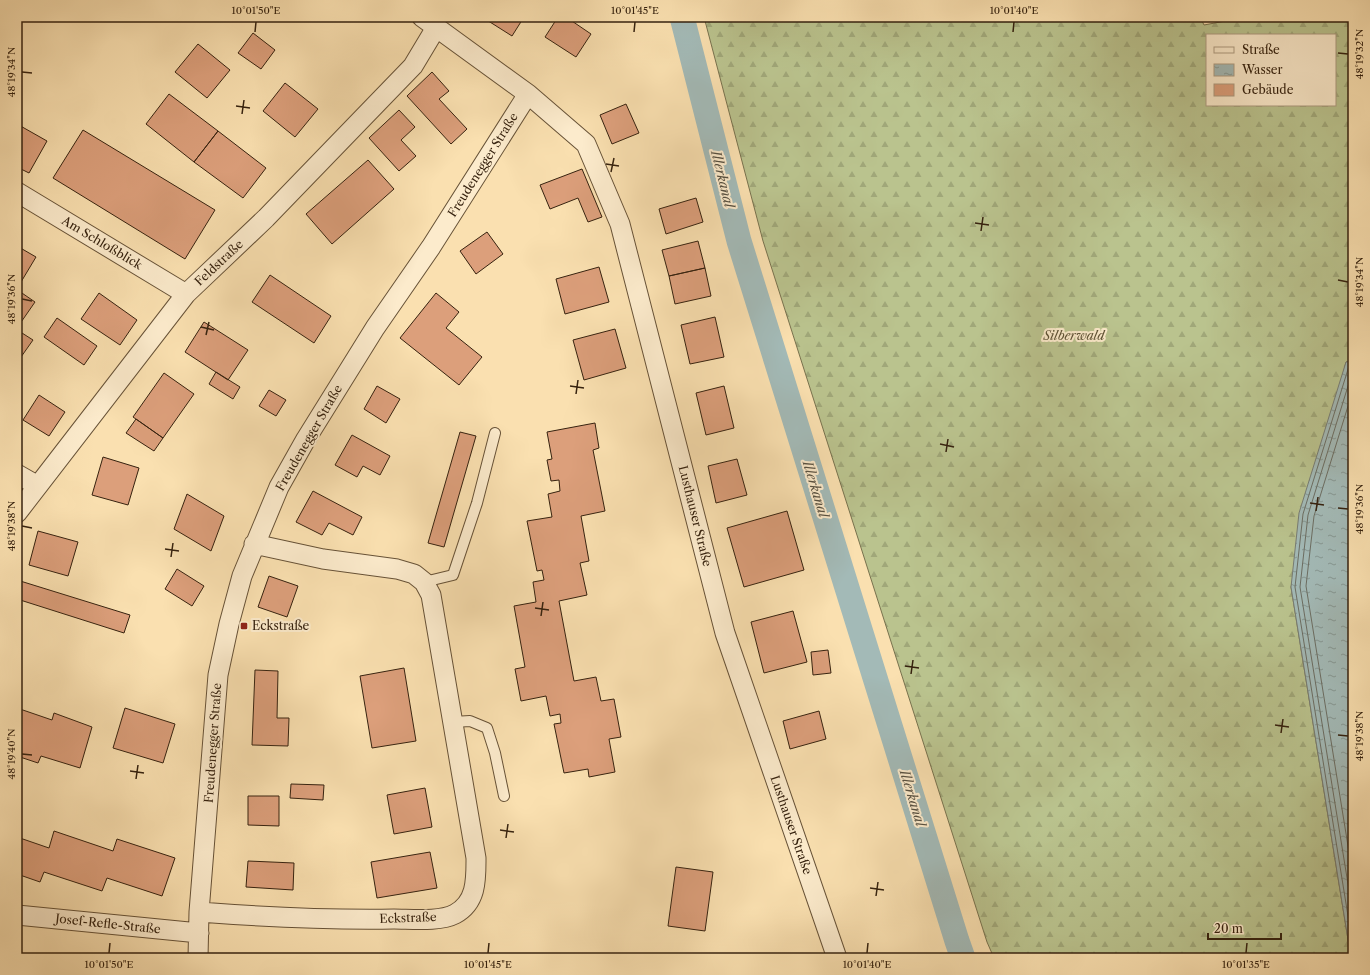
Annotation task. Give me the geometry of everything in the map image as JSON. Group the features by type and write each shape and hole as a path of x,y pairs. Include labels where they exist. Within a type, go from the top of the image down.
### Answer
{"street":[{"path":"430,22 528,94"},
{"name":"Feldstraße","path":"17,513 186,294 266,218 413,66 430,22"},
{"name":"Freudenegger Straße","path":"198,958 199,912 218,675 229,624 242,576 254,544 279,487 306,439 375,328 431,247 528,94"},
{"name":"Lusthauser Straße","path":"528,94 586,144 620,224 725,633 837,958"},
{"name":"Am Schloßblick","path":"17,192 186,294"},
{"path":"17,474 38,486"},
{"path":"254,544 323,559 397,569 414,574 424,582"},
{"name":"Eckstraße","path":"199,912 334,920 434,919 454,914 464,907 472,897 476,875 476,858 430,595 424,582"},
{"name":"Josef-Refle-Straße","path":"17,915 199,932"}],"lane":[{"path":"424,582 453,575 477,503 495,433"},
{"path":"453,722 470,720 488,728 504,796"}],"green space":[{"name":"Silberwald","path":"704,17 1200,17 1204,25 1247,17 1353,17 1353,360 1346,362 1291,587 1351,958 994,958 987,942 763,241"}],"water":[{"path":"1353,360 1353,958 1351,958 1291,587 1299,513 1346,362"}],"building":[{"path":"482,17 524,17 512,36"},
{"path":"558,17 566,17 591,34 576,57 545,37"},
{"path":"253,33 275,50 261,69 238,53"},
{"path":"198,44 230,70 207,98 175,72"},
{"path":"432,72 449,91 439,99 467,129 451,144 407,96"},
{"path":"285,83 318,109 295,137 263,111"},
{"path":"169,94 218,131 194,162 146,124"},
{"path":"626,104 639,133 612,144 600,115"},
{"path":"399,110 415,127 401,140 416,156 399,171 369,138"},
{"path":"17,124 47,141 29,173 17,167"},
{"path":"83,130 215,210 185,259 53,178"},
{"path":"218,131 266,168 243,198 194,162"},
{"path":"368,160 394,189 332,244 306,214"},
{"path":"582,169 602,217 588,222 578,198 550,209 540,185"},
{"path":"696,198 703,222 666,234 659,209"},
{"path":"487,232 503,254 476,274 460,251"},
{"path":"698,241 705,268 669,276 662,250"},
{"path":"17,246 36,257 18,287 17,286"},
{"path":"599,267 609,302 565,314 556,279"},
{"path":"705,268 711,296 675,304 669,276"},
{"path":"270,275 331,316 314,343 252,302"},
{"path":"19,291 35,302 17,328 17,294"},
{"path":"99,293 137,320 120,345 81,319"},
{"path":"436,293 459,312 446,328 482,357 459,385 400,338"},
{"path":"715,317 724,357 690,364 681,325"},
{"path":"57,318 97,346 84,365 44,337"},
{"path":"204,322 248,350 228,380 185,352"},
{"path":"615,329 626,368 584,380 573,340"},
{"path":"22,333 33,340 21,357 17,355 17,340"},
{"path":"216,372 240,387 233,399 209,384"},
{"path":"164,373 194,394 163,438 133,417"},
{"path":"377,386 400,399 386,423 364,409"},
{"path":"724,386 734,428 706,435 696,393"},
{"path":"269,390 286,400 276,416 259,406"},
{"path":"39,395 65,412 49,436 23,420"},
{"path":"136,419 163,438 154,451 126,433"},
{"path":"595,423 599,448 593,450 605,511 581,516 589,561 580,563 587,595 559,601 574,681 596,677 601,701 614,699 621,737 609,739 615,772 589,777 588,769 564,773 554,724 561,723 560,714 550,716 546,696 521,701 515,669 525,667 514,606 536,602 533,582 544,580 542,570 537,571 527,521 552,517 548,494 560,491 559,480 551,481 547,460 552,459 547,432"},
{"path":"460,432 476,436 444,547 428,543"},
{"path":"352,435 390,456 380,475 363,466 357,477 335,465"},
{"path":"103,457 139,468 128,505 92,495"},
{"path":"737,459 747,495 716,503 708,466"},
{"path":"313,491 362,517 353,535 329,523 322,535 296,522"},
{"path":"187,494 224,516 211,551 174,529"},
{"path":"787,511 804,570 744,587 727,528"},
{"path":"38,531 78,542 68,576 29,565"},
{"path":"177,569 204,586 192,606 165,589"},
{"path":"269,576 298,586 287,617 258,607"},
{"path":"17,580 130,615 124,633 17,599"},
{"path":"793,611 807,662 764,673 751,622"},
{"path":"828,650 831,673 813,675 811,652"},
{"path":"404,668 416,741 372,748 360,676"},
{"path":"255,670 278,671 277,718 289,718 288,746 252,745"},
{"path":"17,708 52,720 54,713 92,727 80,768 41,756 38,763 17,756"},
{"path":"125,708 175,724 163,763 113,748"},
{"path":"819,711 826,739 790,749 783,721"},
{"path":"291,784 324,785 323,800 290,798"},
{"path":"425,788 432,827 394,834 387,795"},
{"path":"248,796 279,796 279,826 248,825"},
{"path":"54,831 113,851 117,839 175,858 162,896 107,878 102,891 44,872 40,882 17,874 17,837 49,848"},
{"path":"430,852 437,888 377,898 371,862"},
{"path":"248,861 294,863 293,890 246,887"},
{"path":"676,867 713,872 705,931 668,926"}],"waterway":[{"name":"Illerkanal","path":"682,17 739,241 963,958"}],"place":[{"name":"Eckstraße","path":"244,626"}]}
